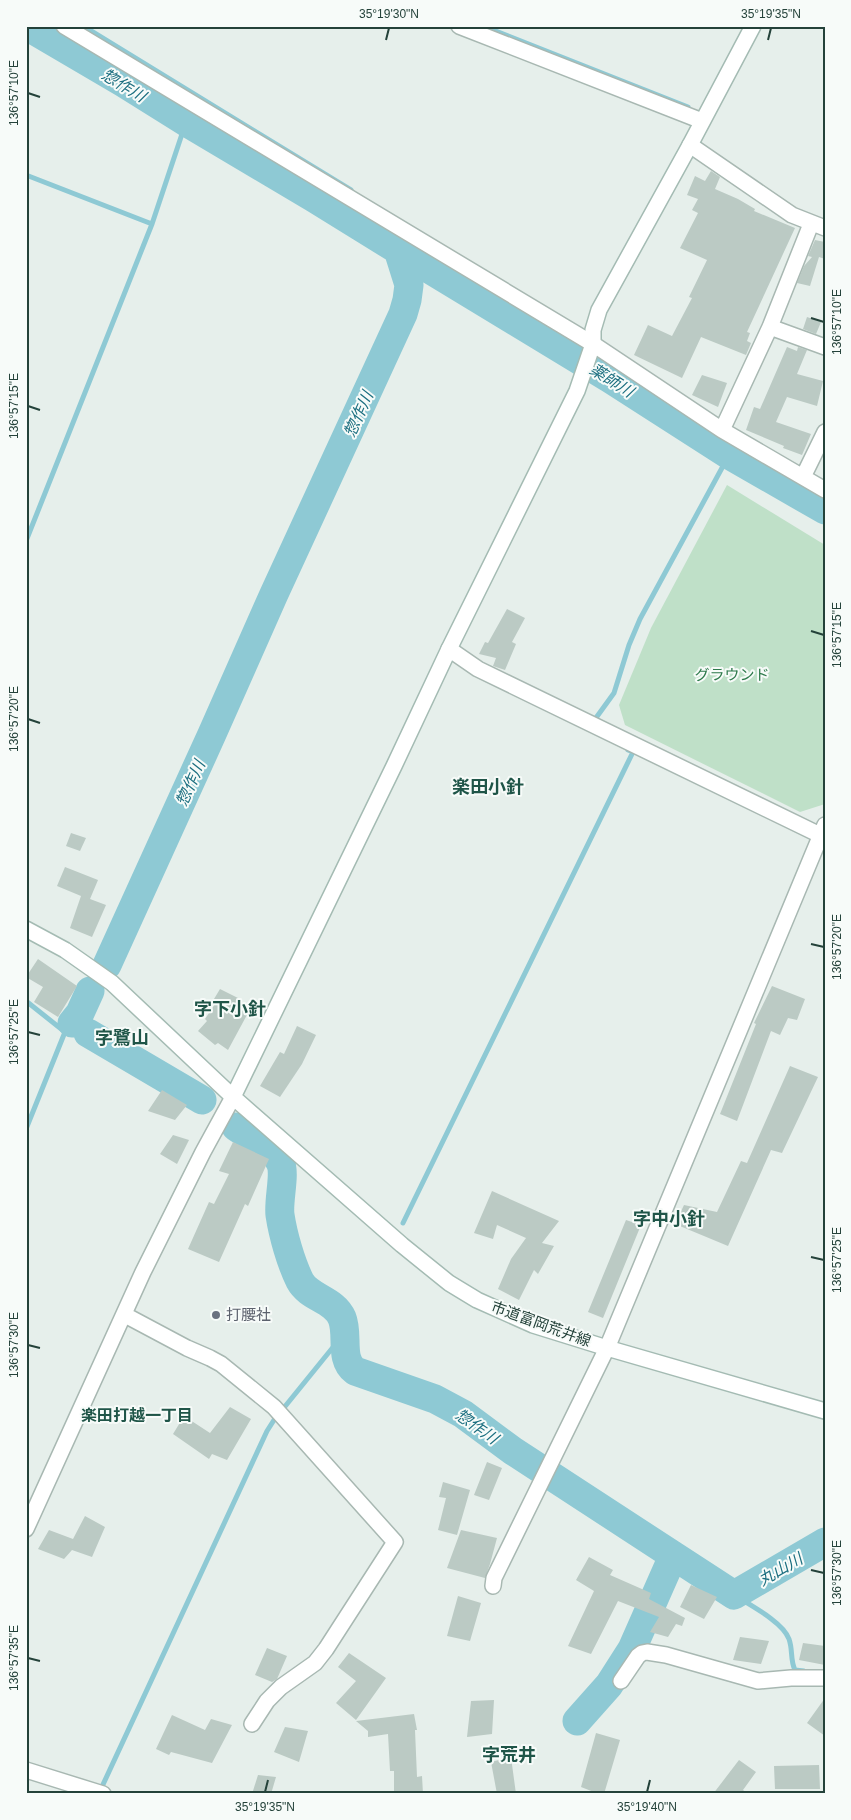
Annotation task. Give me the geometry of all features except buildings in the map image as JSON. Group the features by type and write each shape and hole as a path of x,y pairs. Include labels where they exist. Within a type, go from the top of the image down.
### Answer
{"street":[{"path":"64,26 593,344 722,430 825,490"},
{"path":"459,26 702,121"},
{"path":"26,1529 148,1263 203,1152 234,1096 449,649 577,391 593,344 593,330 599,310 753,26"},
{"path":"690,145 792,216 818,226 722,430"},
{"path":"770,326 825,347"},
{"path":"804,477 825,432"},
{"path":"449,649 478,669 593,725 822,830 607,1348 497,1570 493,1586"},
{"name":"市道富岡荒井線","path":"26,929 66,950 112,983 234,1096 402,1245 449,1283 478,1300 533,1324 607,1348 825,1411"},
{"path":"125,1314 220,1364 281,1414 395,1542 326,1650 315,1663 280,1687 267,1701 252,1724"},
{"path":"621,1681 638,1656 647,1652 666,1655 758,1681 791,1678 825,1678"},
{"path":"26,1770 98,1792"}],"green space":[{"name":"グラウンド","path":"727,485 825,545 825,804 800,812 625,725 619,705 651,628"}],"waterway":[{"path":"83,26 351,190"},
{"path":"483,26 688,107"},
{"name":"惣作川","path":"30,28 398,250 409,285 403,314 274,594 107,965"},
{"path":"26,541 152,224 186,122"},
{"path":"26,175 152,224"},
{"name":"薬師川","path":"398,250 609,378 729,455 825,510"},
{"path":"593,722 614,693 629,645 640,619 729,455"},
{"path":"403,1223 633,752 628,750"},
{"name":"惣作川","path":"72,1023 80,1013 90,991"},
{"path":"26,1001 65,1032"},
{"path":"26,1129 65,1032 72,1023"},
{"name":"惣作川","path":"88,1033 202,1100"},
{"name":"惣作川","path":"236,1127 267,1147 280,1162 282,1167 280,1215 285,1240 294,1266 304,1287 328,1302 342,1318 347,1360 355,1371 435,1399 463,1414 513,1451 734,1595 825,1542"},
{"path":"100,1791 267,1431 334,1346"},
{"name":"惣作川","path":"577,1721 609,1685 632,1649 673,1556"},
{"name":"丸山川","path":"734,1595 765,1614 780,1626 789,1639 795,1670 804,1671"}],"place":[{"name":"打腰社","path":"216,1315"}],"district":[{"name":"楽田小針","path":"488,787"},
{"name":"字下小針","path":"230,1009"},
{"name":"字鷺山","path":"122,1038"},
{"name":"字中小針","path":"669,1219"},
{"name":"楽田打越一丁目","path":"137,1415"},
{"name":"字荒井","path":"509,1755"}]}
